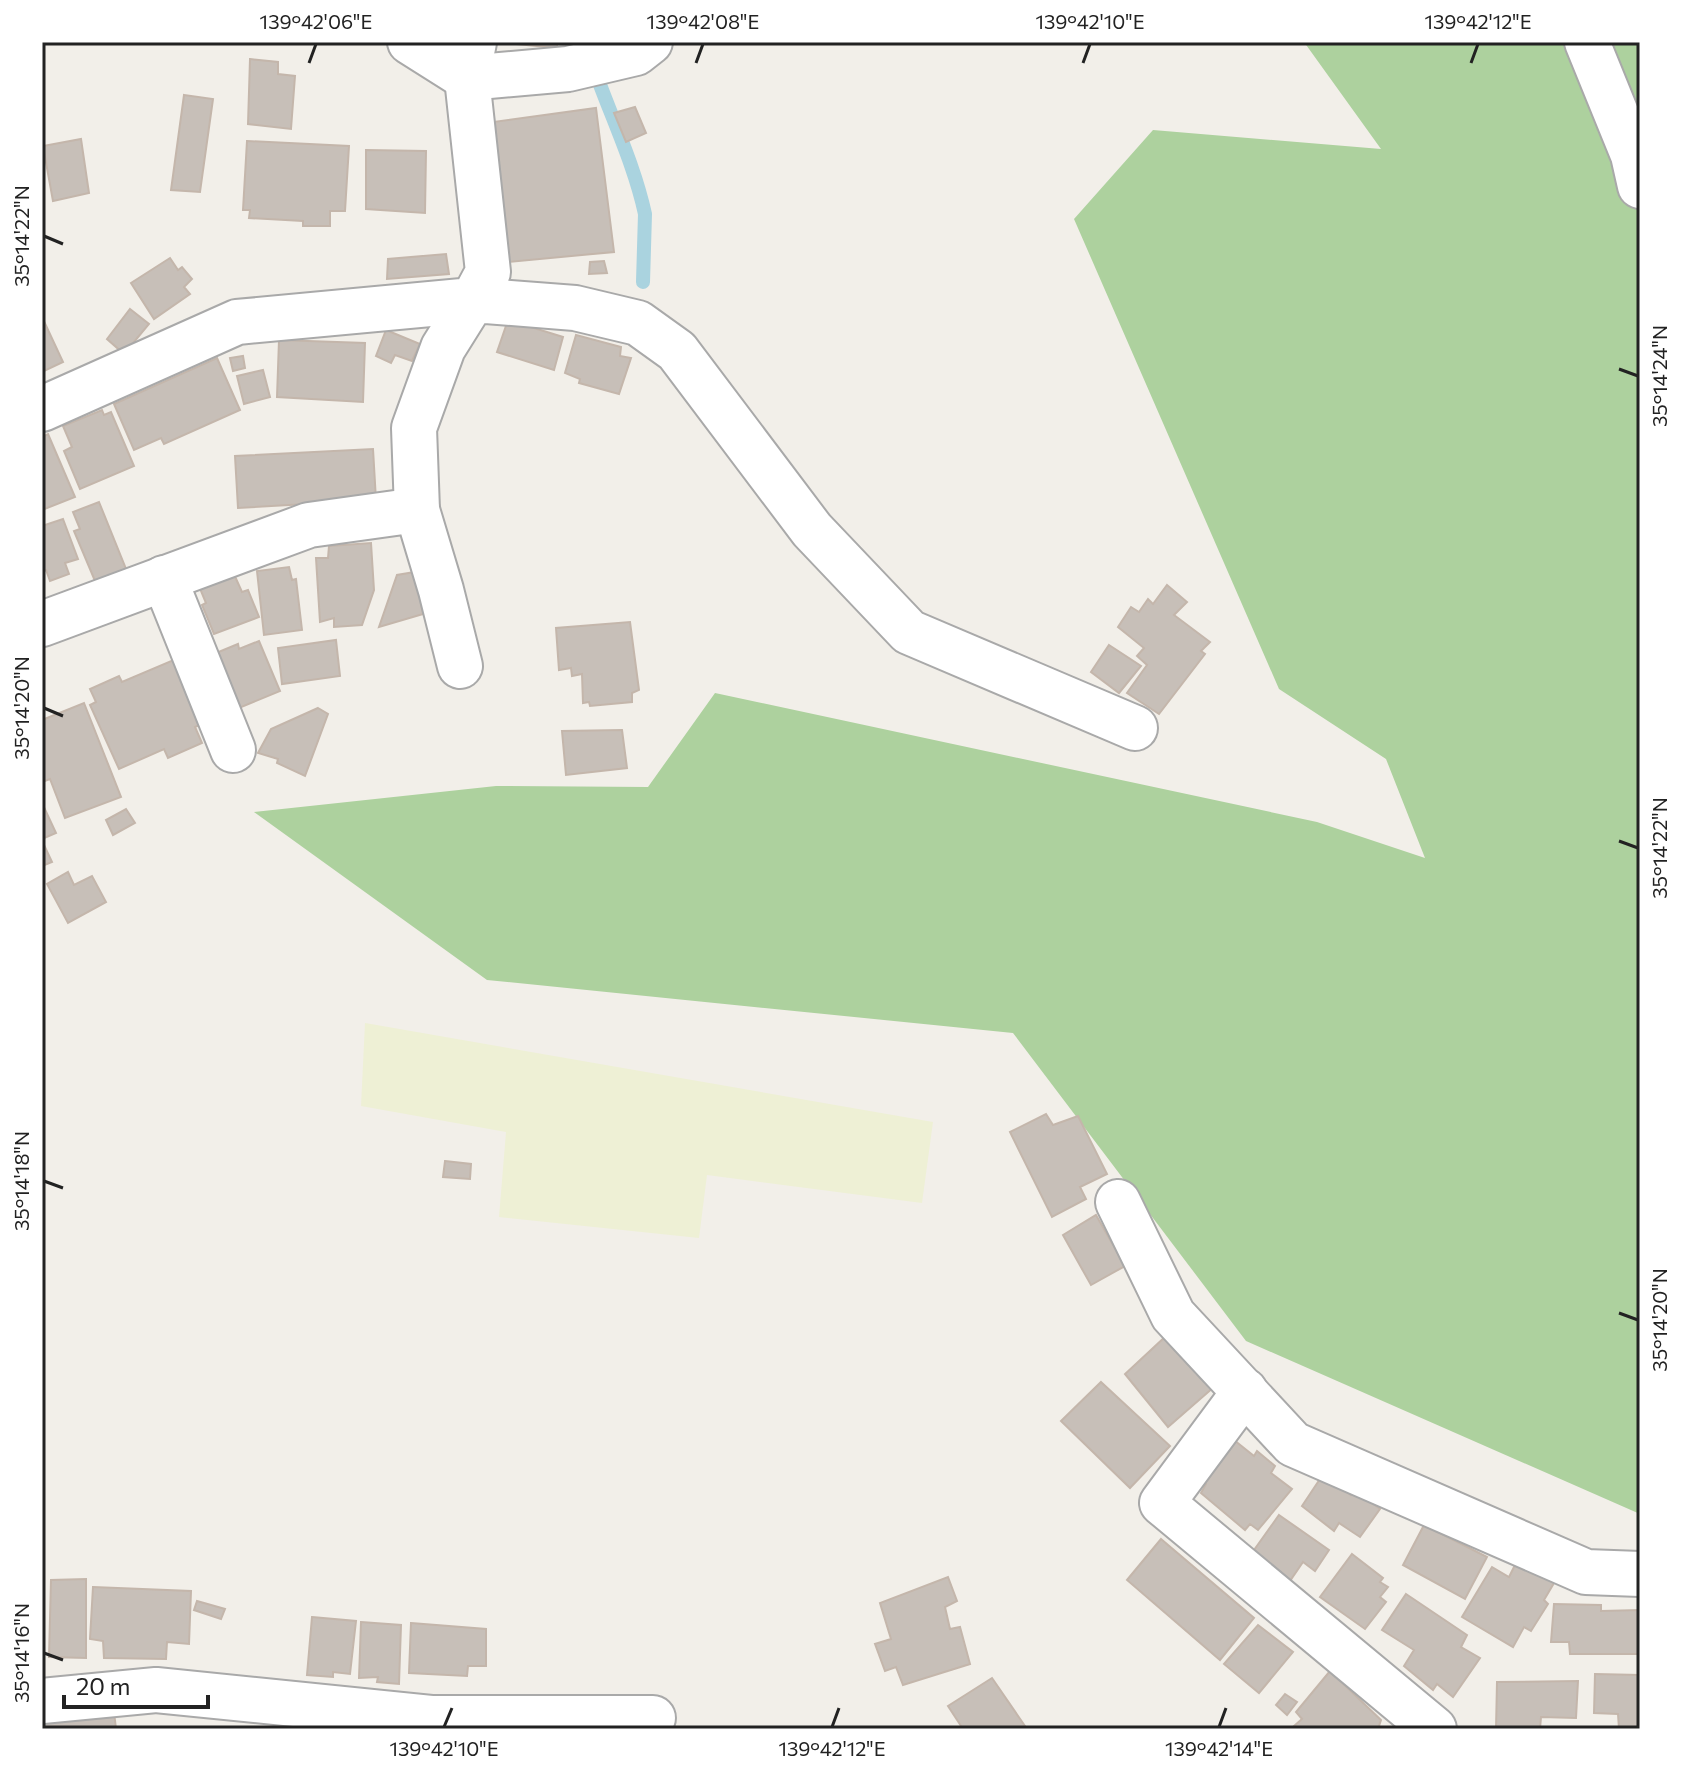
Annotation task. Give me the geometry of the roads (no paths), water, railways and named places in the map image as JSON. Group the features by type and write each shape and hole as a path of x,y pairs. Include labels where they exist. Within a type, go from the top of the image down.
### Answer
{"street":[{"path":"410,42 470,60 568,69 636,53 650,42"},
{"path":"1587,42 1633,155 1640,186"},
{"path":"460,666 417,510 414,428 443,348 488,272 470,60"},
{"path":"42,409 237,322 473,300 575,308 638,323 677,351 812,530 909,632 1135,728"},
{"path":"42,624 309,525 417,510"},
{"path":"164,578 233,750"},
{"path":"1118,1202 1173,1315 1293,1444 1586,1572 1640,1574"},
{"path":"1245,1391 1162,1503 1434,1729"},
{"path":"42,1701 156,1690 430,1723 653,1718"}],"waterway":[{"path":"599,82 630,163 645,214 643,282"}]}
